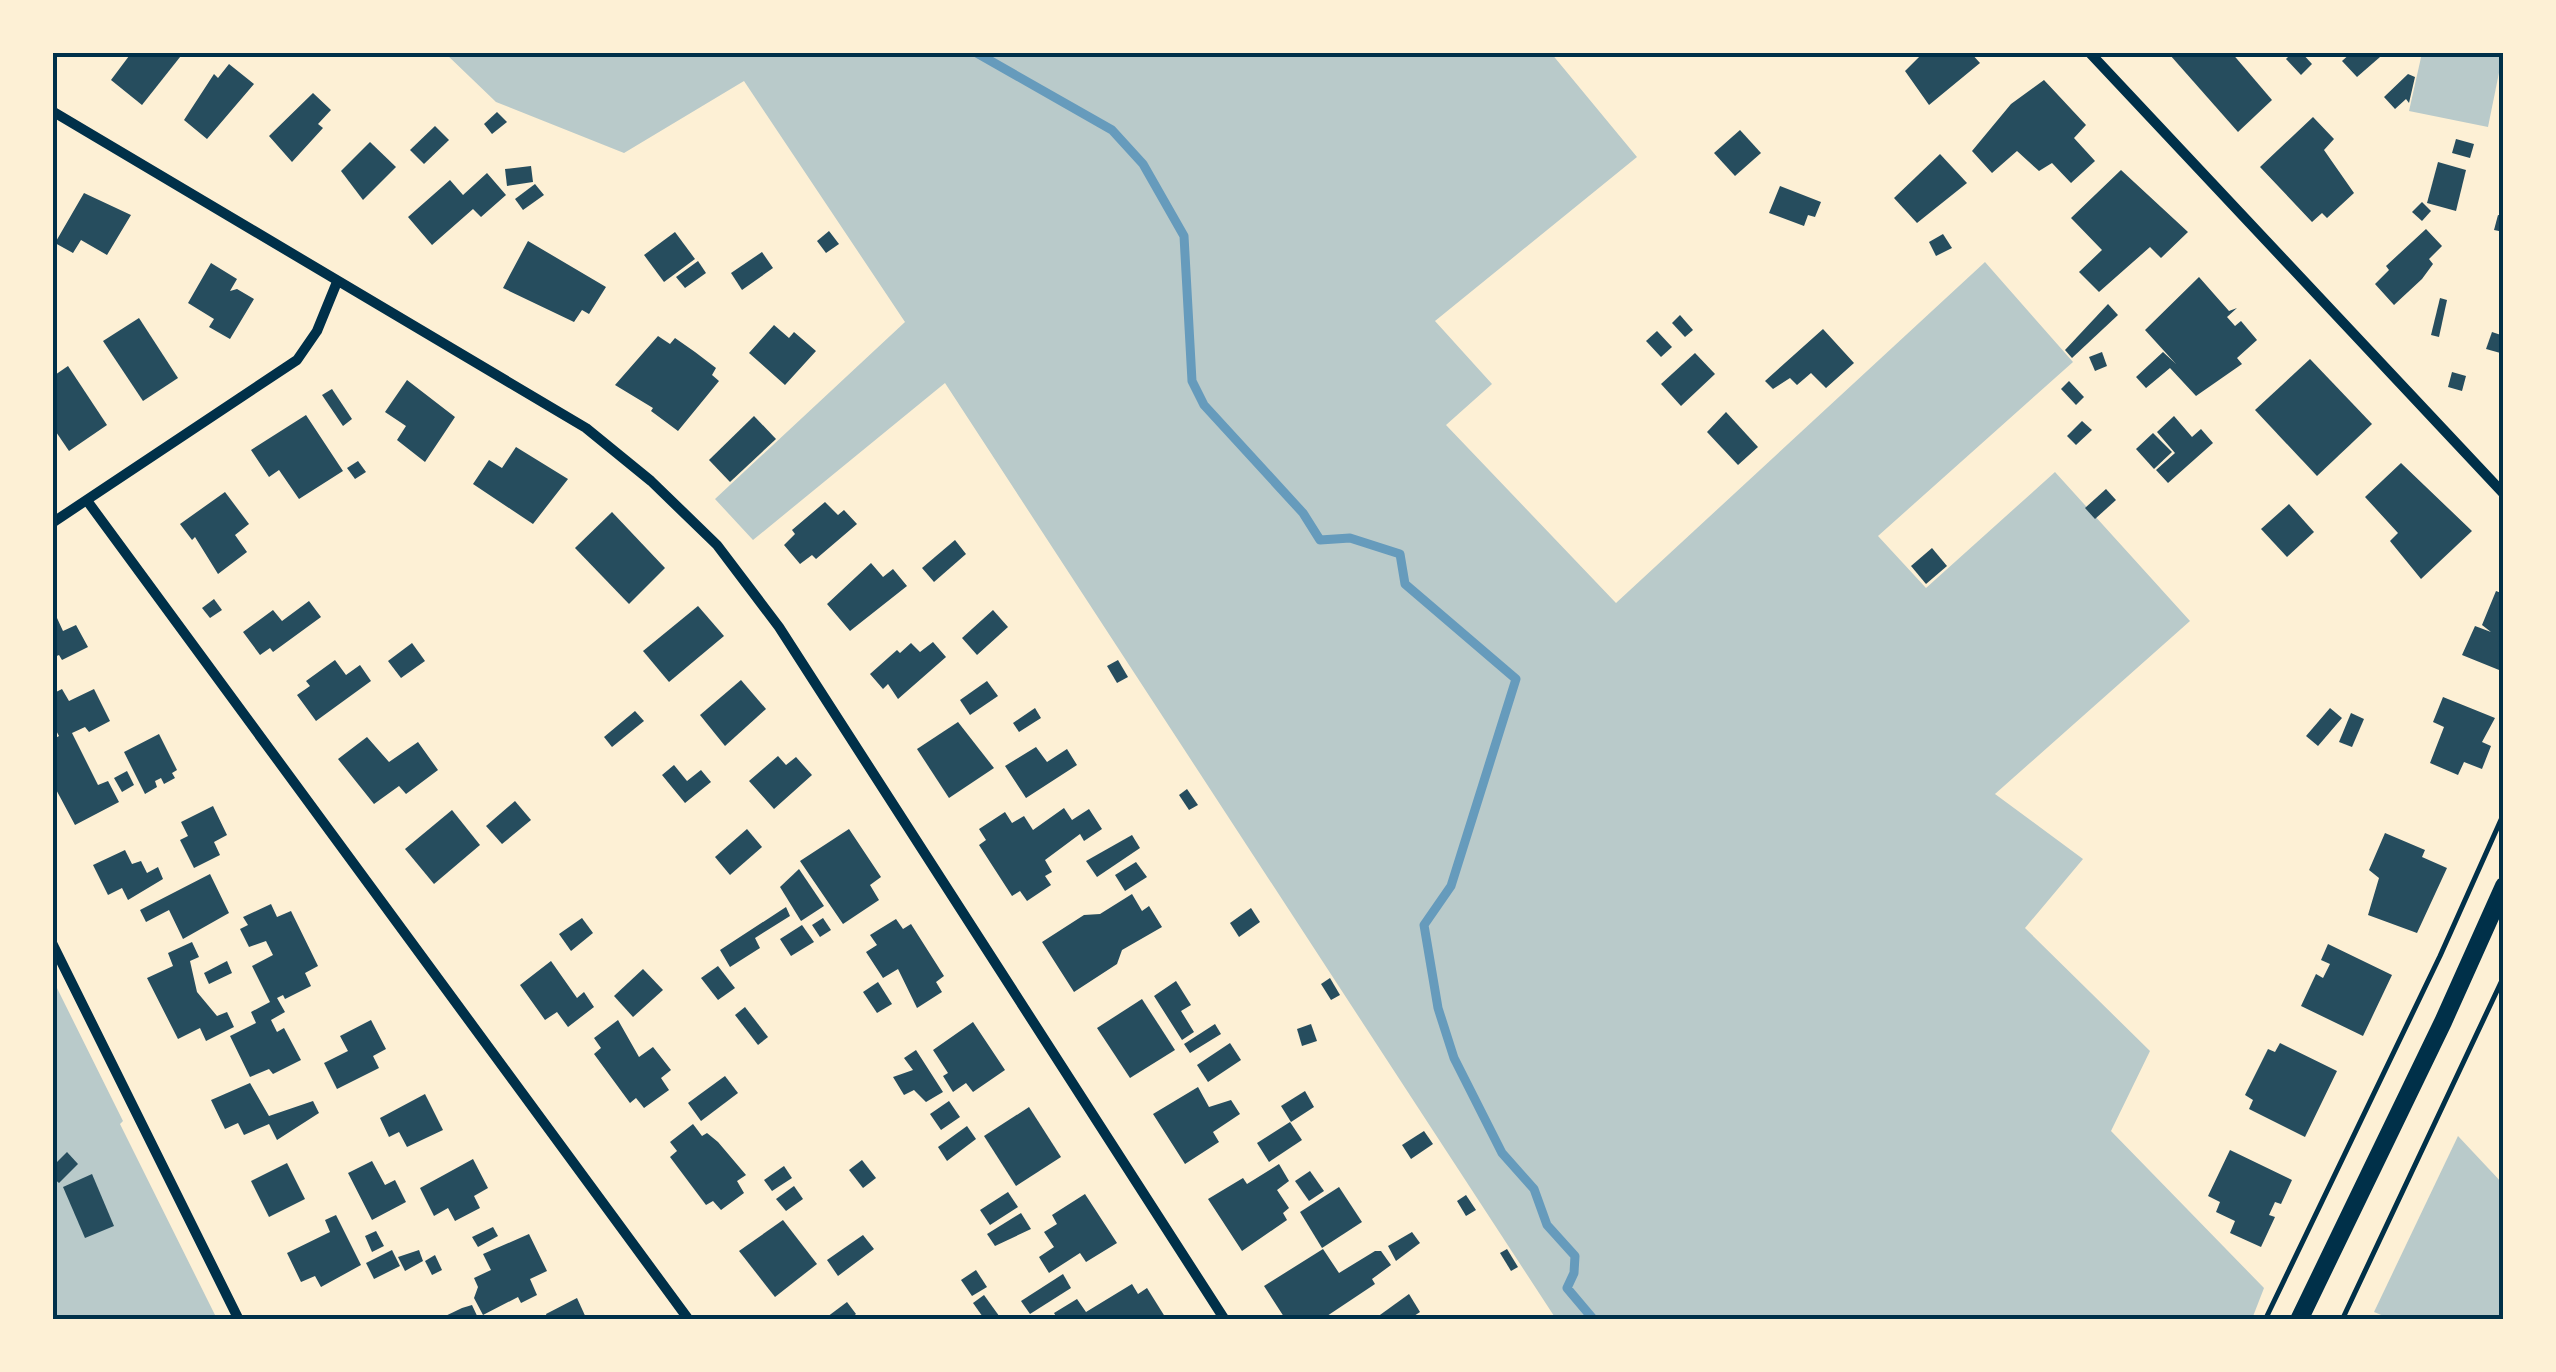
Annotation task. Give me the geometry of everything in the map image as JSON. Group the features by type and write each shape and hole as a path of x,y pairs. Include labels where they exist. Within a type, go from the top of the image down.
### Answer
{"street":[{"path":"2089,52 2504,494"},
{"path":"52,111 586,428 651,481 716,545 779,627 1225,1320"},
{"path":"52,523 297,360 317,330 336,282"},
{"path":"88,502 689,1320"},
{"path":"2298,1320 2443,1022 2504,886"},
{"path":"52,943 239,1320"}],"path":[{"path":"2265,1320 2440,956 2504,813"},
{"path":"2342,1320 2504,976"}],"shaded area":[{"path":"445,53 1551,53 1637,157 1435,321 1492,384 1446,425 1616,603 1985,262 2073,362 1878,536 1926,588 2055,472 2190,621 1995,794 2083,859 2025,928 2150,1051 2111,1131 2264,1288 2252,1319 1556,1319 945,383 753,540 715,499 905,322 744,81 624,153 496,102"},
{"path":"2422,53 2503,53 2488,127 2409,111"},
{"path":"52,978 123,1121 120,1124 217,1319 53,1319"},
{"path":"2458,1136 2503,1184 2503,1319 2391,1319 2374,1312"}],"building":[{"path":"132,52 184,52 142,105 111,80"},
{"path":"1917,52 1940,52 1944,57 1949,52 1970,52 1980,63 1929,105 1905,71 1920,56"},
{"path":"2231,52 2272,100 2238,132 2170,55"},
{"path":"2293,52 2301,52 2312,64 2301,75 2286,59"},
{"path":"2352,52 2380,52 2380,57 2357,77 2342,61"},
{"path":"229,64 254,84 207,139 184,120 214,74 218,78"},
{"path":"2408,74 2415,77 2409,103 2406,99 2395,109 2384,97"},
{"path":"2044,80 2086,125 2074,138 2095,161 2071,183 2052,163 2039,171 2017,151 1992,173 1972,151 2011,104"},
{"path":"313,93 331,110 318,124 323,128 292,162 269,136"},
{"path":"497,112 507,122 492,134 484,124"},
{"path":"2313,117 2334,139 2324,150 2354,193 2327,218 2322,213 2312,222 2260,167"},
{"path":"435,126 449,140 424,164 410,150"},
{"path":"1740,130 1761,153 1735,176 1714,153"},
{"path":"2456,139 2474,144 2470,158 2452,153"},
{"path":"370,142 396,167 363,200 341,171"},
{"path":"1940,154 1967,183 1917,223 1894,198"},
{"path":"2438,162 2466,170 2456,211 2427,203"},
{"path":"531,166 533,182 507,186 505,169"},
{"path":"2121,170 2188,232 2161,258 2150,247 2099,292 2079,272 2102,250 2071,218"},
{"path":"487,173 506,195 481,217 473,209 432,245 408,217 450,180 463,195"},
{"path":"535,184 544,195 523,210 515,199"},
{"path":"1780,186 1821,202 1815,217 1808,215 1804,226 1769,213"},
{"path":"84,193 131,215 107,255 81,240 73,253 55,243"},
{"path":"2422,202 2431,211 2422,221 2412,212"},
{"path":"2498,215 2504,216 2504,232 2494,230"},
{"path":"2426,229 2442,246 2429,259 2433,264 2422,279 2394,305 2375,284 2389,270 2386,266"},
{"path":"829,231 839,244 826,253 817,241"},
{"path":"675,232 695,259 664,282 644,255"},
{"path":"1943,234 1952,248 1936,256 1929,242"},
{"path":"528,241 606,287 589,314 582,310 574,322 503,288"},
{"path":"762,252 773,268 742,290 731,273"},
{"path":"698,261 706,273 685,288 676,277"},
{"path":"211,263 237,279 230,291 237,289 254,299 230,339 209,327 214,319 188,303"},
{"path":"2199,277 2229,311 2237,308 2227,317 2235,326 2241,321 2257,340 2237,358 2242,364 2196,396 2170,368 2146,388 2136,377 2163,352 2176,364 2145,330"},
{"path":"2440,298 2447,300 2439,337 2431,335"},
{"path":"2108,304 2118,315 2072,358 2065,350"},
{"path":"1680,315 1693,330 1685,337 1672,323"},
{"path":"139,318 178,378 143,401 103,341"},
{"path":"774,325 789,338 794,332 816,351 785,385 749,353"},
{"path":"1823,329 1854,363 1826,388 1811,373 1797,385 1790,378 1773,389 1765,381"},
{"path":"1657,331 1672,347 1661,357 1646,341"},
{"path":"2492,332 2504,336 2504,354 2486,349"},
{"path":"658,336 670,344 675,338 695,352 716,368 712,375 719,381 678,431 651,411 653,408 615,385"},
{"path":"2102,352 2107,366 2095,371 2089,357"},
{"path":"1695,353 1715,374 1681,406 1661,384"},
{"path":"2310,359 2372,424 2317,476 2255,410"},
{"path":"68,366 107,425 69,451 52,426 52,377"},
{"path":"2452,372 2466,376 2462,391 2448,387"},
{"path":"407,380 455,417 425,462 397,440 406,426 385,412"},
{"path":"2069,381 2084,397 2076,405 2061,389"},
{"path":"332,389 352,419 343,426 322,395"},
{"path":"1726,412 1758,447 1738,465 1707,432"},
{"path":"306,415 343,471 299,499 279,470 269,477 251,450"},
{"path":"754,416 776,439 730,482 709,460"},
{"path":"2174,416 2192,437 2201,429 2213,443 2168,483 2156,470 2175,453 2157,432"},
{"path":"2082,421 2092,430 2076,445 2067,436"},
{"path":"2153,433 2172,452 2154,469 2136,449"},
{"path":"516,447 568,479 533,524 473,484 489,460 502,468"},
{"path":"358,461 366,472 355,479 347,468"},
{"path":"2401,463 2472,531 2421,579 2390,541 2398,533 2365,497"},
{"path":"2106,489 2116,500 2095,519 2085,508"},
{"path":"225,492 249,524 235,535 247,552 218,574 195,537 192,540 180,524"},
{"path":"825,502 838,515 844,510 857,524 816,559 812,555 800,564 784,545 795,534 792,530"},
{"path":"2289,504 2314,532 2287,557 2261,529"},
{"path":"612,512 665,568 629,604 575,548"},
{"path":"955,540 966,554 934,582 922,568"},
{"path":"1932,548 1947,566 1926,584 1911,566"},
{"path":"871,563 883,577 893,569 907,586 850,631 827,604"},
{"path":"2496,591 2504,594 2504,672 2462,655 2475,626 2491,632 2482,625"},
{"path":"214,599 222,610 210,618 202,608"},
{"path":"309,601 321,617 273,652 270,648 260,655 243,632 273,610 282,621"},
{"path":"698,606 724,636 669,682 643,651"},
{"path":"993,610 1008,627 977,655 962,638"},
{"path":"57,618 63,631 76,625 88,647 62,660 59,655 52,658 52,620"},
{"path":"933,642 946,657 898,699 888,684 883,689 870,674 897,650 900,653 911,643 920,652"},
{"path":"412,643 425,661 401,678 388,661"},
{"path":"335,660 346,675 360,665 371,681 316,721 297,695 310,686 306,681"},
{"path":"1118,660 1128,677 1117,683 1107,666"},
{"path":"741,680 766,709 725,746 700,715"},
{"path":"987,681 998,696 970,715 960,700"},
{"path":"62,689 69,701 94,689 110,721 89,732 85,727 72,733 98,785 108,781 119,802 75,825 52,782 52,740 59,736 52,723 52,694"},
{"path":"2443,697 2495,718 2482,742 2491,746 2482,769 2464,762 2458,775 2430,763 2444,727 2433,722"},
{"path":"1035,708 1041,718 1019,732 1013,723"},
{"path":"2330,708 2342,718 2318,746 2306,736"},
{"path":"635,711 644,721 612,747 604,737"},
{"path":"2351,713 2364,719 2352,747 2339,742"},
{"path":"958,722 994,768 949,798 917,749"},
{"path":"159,734 177,770 172,773 175,778 164,784 161,778 155,781 157,787 145,794 124,752"},
{"path":"367,737 389,762 418,742 438,770 406,794 399,786 374,804 338,759"},
{"path":"1036,747 1047,762 1067,749 1077,765 1026,798 1005,766"},
{"path":"778,756 786,765 796,757 812,775 774,809 749,781"},
{"path":"674,765 687,781 701,770 711,782 685,803 662,775"},
{"path":"127,771 134,785 122,792 114,778"},
{"path":"1187,789 1198,805 1189,810 1179,795"},
{"path":"515,801 531,820 502,844 486,826"},
{"path":"213,806 227,835 214,842 220,855 194,868 180,840 188,836 181,822"},
{"path":"1064,808 1072,820 1089,809 1102,829 1084,841 1080,834 1045,860 1052,872 1045,876 1051,885 1027,901 1020,891 1012,896 979,845 986,840 979,829 1005,812 1012,823 1024,816 1033,830"},
{"path":"452,810 480,845 434,884 405,849"},
{"path":"747,829 762,847 730,875 715,857"},
{"path":"849,829 881,877 870,885 879,900 843,924 800,861"},
{"path":"2385,833 2425,850 2422,857 2447,868 2417,933 2368,915 2379,878 2369,870"},
{"path":"1132,835 1140,848 1097,877 1086,861"},
{"path":"125,850 132,864 141,861 147,873 158,867 163,879 128,900 122,888 108,895 93,865"},
{"path":"1136,862 1147,877 1125,891 1115,875"},
{"path":"799,869 824,906 801,921 780,887"},
{"path":"210,874 229,913 183,939 169,910 146,922 140,910"},
{"path":"1132,894 1142,911 1149,906 1162,927 1122,950 1117,964 1074,992 1042,942 1084,915 1100,914"},
{"path":"271,904 277,917 291,911 318,966 305,973 311,986 285,999 283,995 277,998 285,1012 271,1020 277,1032 284,1028 301,1060 273,1074 269,1069 250,1077 230,1036 256,1023 251,1012 270,1002 252,966 273,955 266,941 249,947 240,929 248,925 243,917"},
{"path":"786,907 790,916 755,938 760,948 730,967 720,950"},
{"path":"1251,908 1260,922 1239,937 1230,923"},
{"path":"582,918 593,933 571,951 559,934"},
{"path":"823,918 831,930 820,937 812,925"},
{"path":"896,919 903,929 911,924 944,976 936,982 942,992 917,1008 898,969 883,978 866,952 877,945 870,935"},
{"path":"802,925 814,942 791,956 780,939"},
{"path":"192,942 199,957 190,961 197,992 217,1016 227,1012 234,1027 206,1041 200,1028 178,1039 147,978 173,966 168,953"},
{"path":"2328,944 2392,975 2363,1036 2301,1006 2316,974 2323,978 2330,964 2321,960"},
{"path":"227,961 232,973 209,984 204,973"},
{"path":"551,961 577,998 584,992 594,1007 568,1027 557,1012 545,1020 520,985"},
{"path":"718,966 735,988 718,1000 701,978"},
{"path":"643,969 663,990 633,1017 614,996"},
{"path":"1330,978 1340,995 1331,1000 1321,984"},
{"path":"1176,981 1191,1005 1181,1011 1194,1032 1182,1040 1154,996"},
{"path":"878,982 892,1004 877,1013 863,992"},
{"path":"1142,999 1175,1050 1130,1078 1097,1028"},
{"path":"745,1007 768,1037 758,1045 735,1015"},
{"path":"371,1020 386,1049 373,1056 379,1068 337,1089 324,1063 348,1051 340,1036"},
{"path":"618,1020 639,1057 653,1047 671,1070 661,1078 669,1090 644,1108 636,1098 630,1103 594,1054 601,1048 594,1038"},
{"path":"973,1022 1005,1070 973,1092 966,1083 953,1092 943,1076 948,1073 933,1050"},
{"path":"1215,1024 1221,1034 1190,1053 1184,1044"},
{"path":"1311,1024 1317,1041 1302,1046 1297,1029"},
{"path":"1230,1043 1241,1060 1208,1082 1197,1065"},
{"path":"2280,1043 2337,1071 2305,1137 2249,1109 2253,1100 2245,1095 2268,1049 2275,1052"},
{"path":"916,1050 943,1092 926,1102 914,1090 904,1095 893,1077 913,1070 904,1058"},
{"path":"725,1076 738,1093 701,1121 688,1103"},
{"path":"250,1083 269,1116 313,1101 319,1113 277,1140 269,1124 244,1135 238,1123 225,1129 211,1100"},
{"path":"1198,1087 1209,1107 1231,1100 1240,1114 1213,1132 1219,1142 1185,1164 1153,1114"},
{"path":"1305,1091 1314,1107 1291,1122 1281,1106"},
{"path":"425,1094 443,1130 407,1147 399,1132 389,1137 380,1118"},
{"path":"949,1101 960,1117 941,1130 930,1114"},
{"path":"1029,1107 1061,1157 1016,1186 984,1136"},
{"path":"1290,1122 1302,1140 1269,1162 1257,1143"},
{"path":"693,1124 702,1136 707,1133 718,1142 746,1175 737,1181 744,1193 721,1210 713,1201 706,1205 670,1157 677,1151 670,1142"},
{"path":"967,1126 976,1139 947,1161 938,1147"},
{"path":"1424,1131 1433,1144 1411,1159 1402,1145"},
{"path":"2230,1150 2292,1180 2281,1204 2275,1202 2269,1215 2275,1217 2261,1247 2230,1233 2235,1221 2216,1212 2220,1202 2208,1196"},
{"path":"67,1152 78,1164 59,1183 52,1177 52,1167"},
{"path":"473,1159 488,1188 474,1196 480,1208 455,1221 448,1208 434,1216 420,1188"},
{"path":"862,1160 876,1178 863,1188 849,1170"},
{"path":"372,1161 385,1185 395,1180 406,1202 372,1220 348,1173"},
{"path":"287,1163 305,1199 269,1217 251,1181"},
{"path":"1279,1164 1289,1181 1277,1190 1289,1208 1283,1213 1287,1220 1242,1251 1208,1199 1243,1178 1247,1184"},
{"path":"784,1166 792,1178 772,1191 764,1180"},
{"path":"1310,1171 1324,1191 1309,1201 1295,1181"},
{"path":"92,1174 114,1226 85,1238 63,1187"},
{"path":"794,1186 803,1199 786,1211 776,1199"},
{"path":"1339,1187 1362,1222 1322,1248 1300,1212"},
{"path":"1008,1192 1018,1207 990,1225 980,1210"},
{"path":"1085,1194 1117,1243 1086,1262 1080,1253 1049,1273 1039,1257 1054,1247 1044,1232 1057,1224 1052,1215"},
{"path":"1466,1195 1476,1210 1466,1216 1457,1201"},
{"path":"1021,1213 1031,1229 995,1246 987,1234"},
{"path":"336,1215 361,1265 321,1287 315,1276 301,1282 287,1253 330,1232 325,1220"},
{"path":"783,1220 817,1264 775,1297 739,1251"},
{"path":"493,1227 498,1236 478,1247 472,1237"},
{"path":"376,1231 384,1246 372,1252 365,1236"},
{"path":"1412,1232 1420,1243 1396,1261 1388,1246"},
{"path":"529,1234 547,1271 530,1279 537,1295 521,1303 518,1297 483,1315 474,1298 478,1287 474,1278 491,1270 483,1254"},
{"path":"863,1235 874,1249 838,1276 827,1260"},
{"path":"1323,1249 1339,1273 1375,1251 1381,1251 1391,1265 1372,1279 1375,1284 1321,1320 1286,1320 1264,1286"},
{"path":"1507,1249 1518,1267 1511,1271 1500,1253"},
{"path":"392,1250 400,1266 374,1279 366,1263"},
{"path":"419,1250 423,1261 405,1271 398,1257"},
{"path":"435,1255 442,1270 432,1275 425,1261"},
{"path":"976,1270 987,1287 972,1296 961,1280"},
{"path":"1063,1274 1071,1288 1030,1314 1021,1301"},
{"path":"1132,1284 1138,1294 1147,1288 1167,1320 1058,1320 1054,1313 1077,1299 1086,1312"},
{"path":"1409,1294 1420,1312 1408,1320 1373,1320"},
{"path":"984,1295 1002,1320 985,1320 973,1303"},
{"path":"577,1298 587,1320 548,1320 546,1314"},
{"path":"847,1302 856,1314 849,1320 823,1320"},
{"path":"472,1305 479,1320 437,1320 462,1308"}],"waterway":[{"path":"975,52 1112,130 1143,164 1184,236 1192,381 1204,405 1303,513 1320,540 1350,538 1400,554 1405,584 1516,679 1451,886 1424,925 1438,1008 1454,1058 1502,1153 1534,1189 1547,1225 1575,1256 1574,1273 1567,1288 1594,1320"}]}
